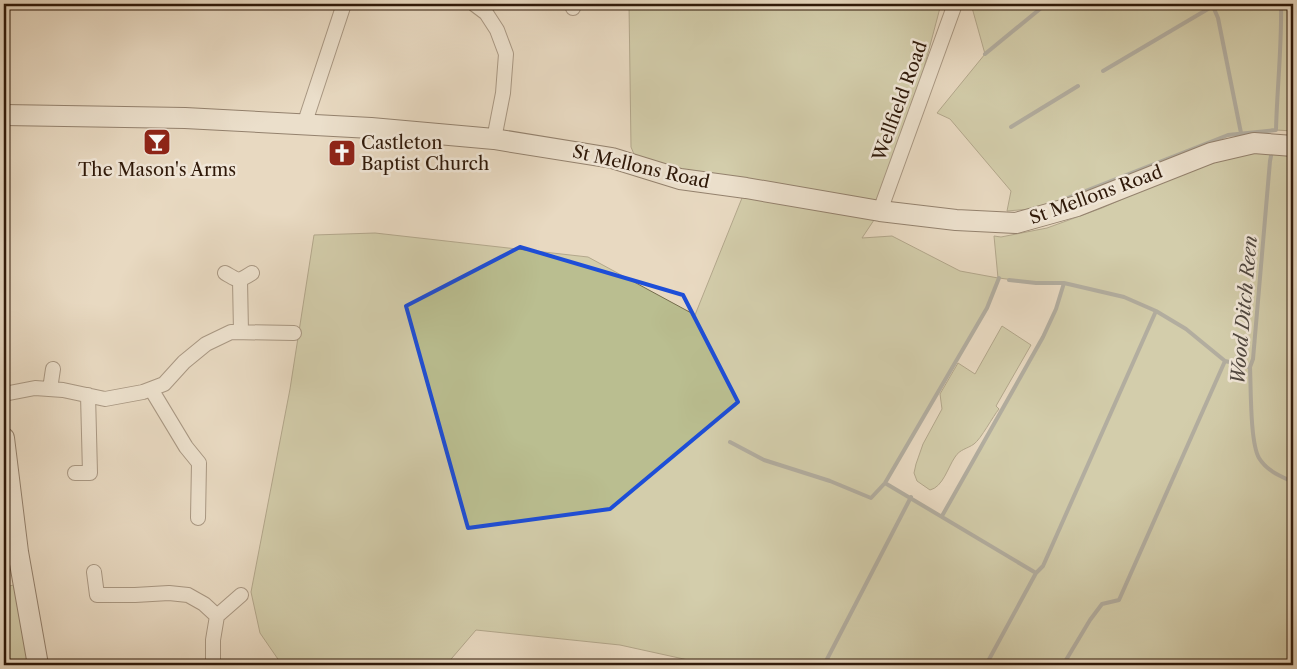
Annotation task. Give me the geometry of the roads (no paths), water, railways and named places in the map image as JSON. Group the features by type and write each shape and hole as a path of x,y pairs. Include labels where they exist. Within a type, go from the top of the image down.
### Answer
{"street":[{"path":"304,125 344,4"},
{"path":"474,4 486,13 506,54 503,93 494,139"},
{"name":"Wellfield Road","path":"880,211 955,4"},
{"name":"St Mellons Road","path":"4,115 185,118 371,128 494,139 612,158 680,179 746,188 880,211 956,220 1016,223 1077,206 1211,153 1254,143 1293,146"},
{"path":"225,273 236,280 246,277 241,332"},
{"path":"4,394 35,388 63,390 104,399 143,392 164,384 184,362 206,344 231,332 294,333"},
{"path":"50,389 52,369"},
{"path":"151,389 186,447 199,463 198,518"},
{"path":"75,473 90,473 88,395"},
{"path":"4,438 18,552 38,665"},
{"path":"94,572 96,595 135,595 168,592 188,595 204,604 217,616"},
{"path":"213,665 217,616 241,595"}],"waterway":[{"path":"985,54 1046,4"},
{"path":"1212,4 1218,18 1241,133"},
{"path":"1060,201 1228,135 1276,130 1281,4"},
{"path":"1103,71 1213,6"},
{"path":"1011,127 1078,86"},
{"name":"Wood Ditch Reen","path":"1272,151 1253,359 1250,367 1252,414 1256,451 1262,463 1270,470 1293,482"},
{"path":"730,442 764,460 830,481 871,498 885,483 987,308 999,278"},
{"path":"1009,280 1036,283 1064,283 1124,297 1156,311 1186,329 1225,361 1250,367"},
{"path":"942,516 1043,337 1056,309 1064,283"},
{"path":"986,665 1036,573 1043,566 1156,311"},
{"path":"1063,665 1102,604 1119,600 1225,361"},
{"path":"885,483 1036,573"},
{"path":"824,665 911,497"}],"place":[{"name":"The Mason's Arms","path":"157,142"},
{"name":"Castleton Baptist Church","path":"342,153"}]}
